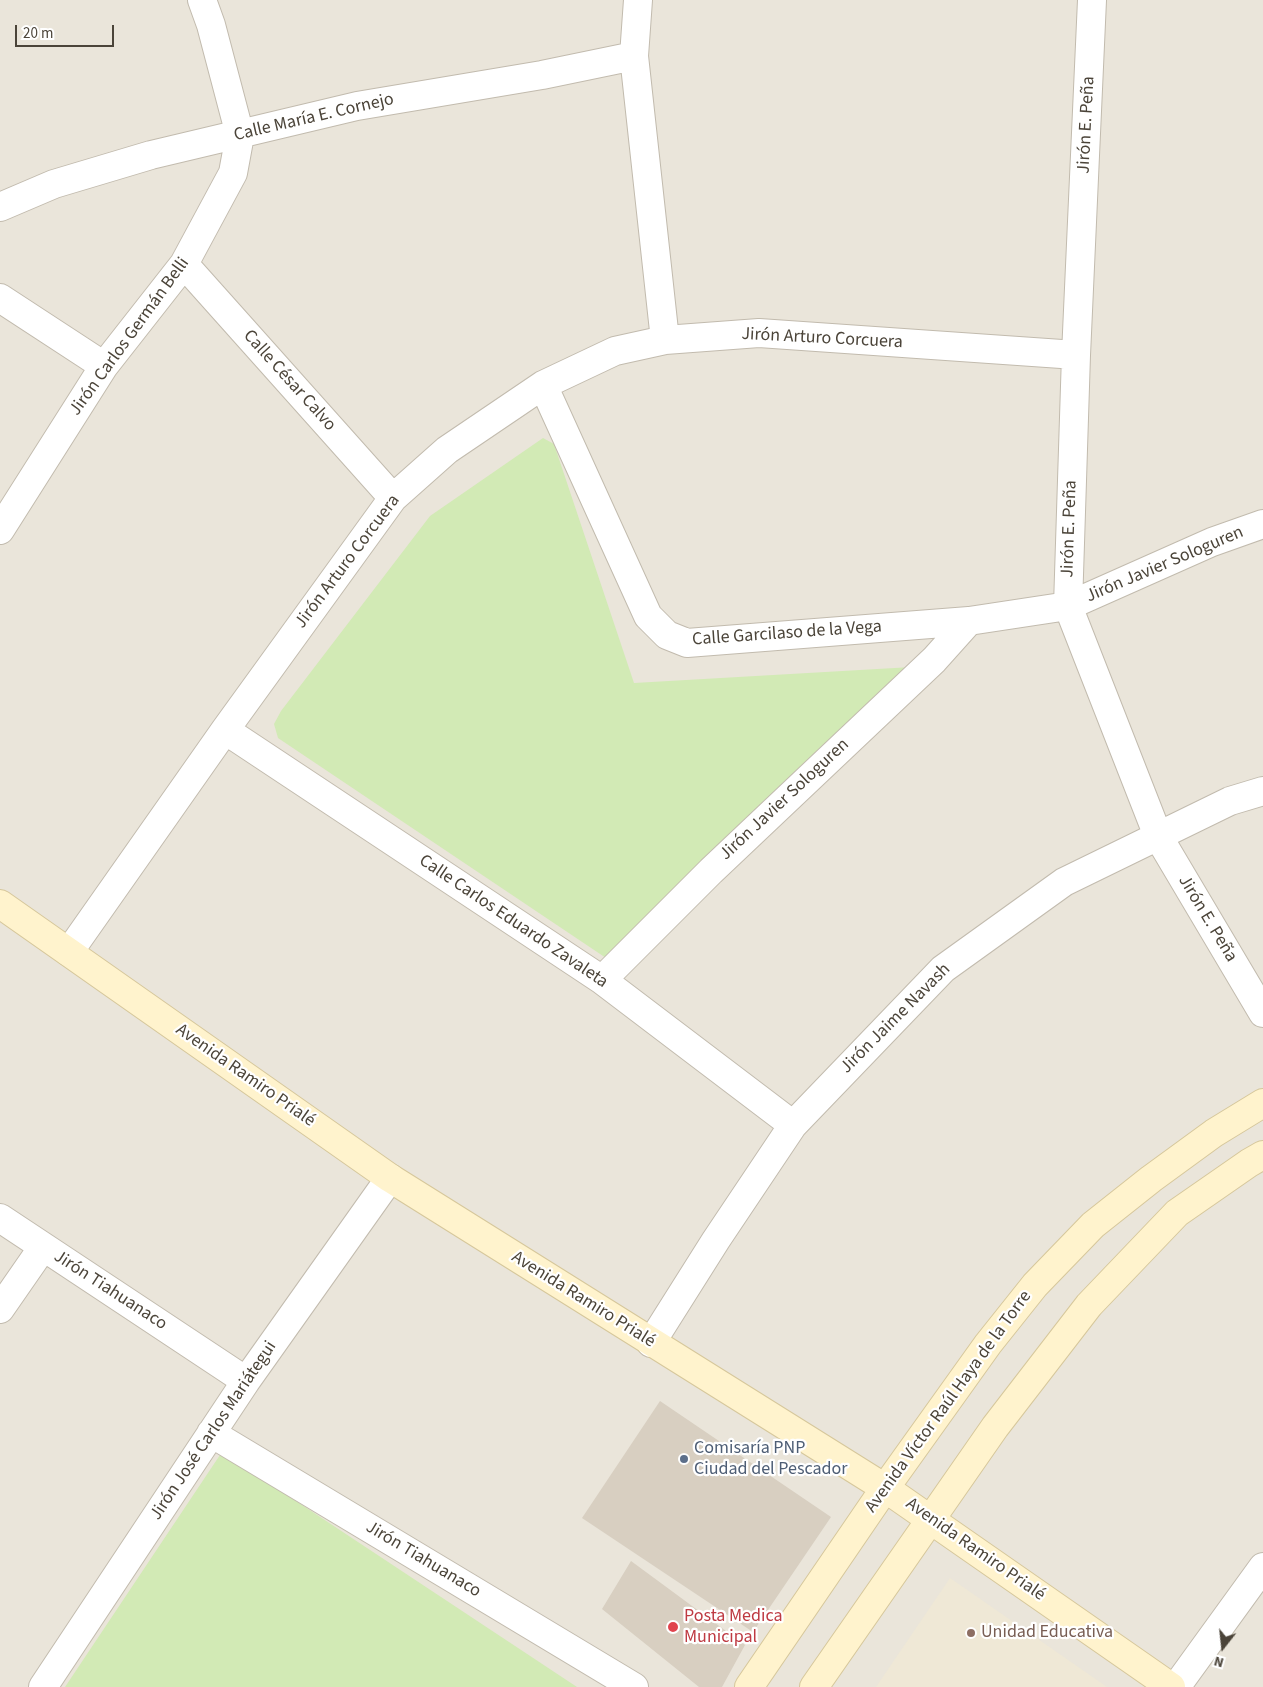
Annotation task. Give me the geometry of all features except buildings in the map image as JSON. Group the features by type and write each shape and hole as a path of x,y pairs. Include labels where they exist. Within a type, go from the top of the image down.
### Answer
{"main road":[{"name":"Avenida Ramiro Prialé","path":"0,904 390,1178 885,1488 1171,1687"},
{"name":"Avenida Víctor Raúl Haya de la Torre","path":"749,1687 885,1488 988,1344 1041,1278 1093,1226 1152,1179 1214,1133 1263,1103"},
{"path":"814,1687 995,1426 1088,1305 1177,1213 1263,1155"}],"street":[{"path":"202,0 211,25 240,135"},
{"path":"638,0 634,56 665,340"},
{"name":"Jirón E. Peña","path":"1092,0 1076,355 1068,606 1158,836 1263,1013"},
{"name":"Calle María E. Cornejo","path":"0,207 63,181 151,155 357,106 542,75 634,56"},
{"name":"Jirón Carlos Germán Belli","path":"0,530 104,366 184,264 233,173 240,135"},
{"name":"Calle César Calvo","path":"184,264 393,498"},
{"path":"0,298 104,366"},
{"name":"Jirón Arturo Corcuera","path":"69,952 393,498 447,450 543,385 615,351 665,340 759,333 1076,355"},
{"name":"Calle Garcilaso de la Vega","path":"543,385 648,616 667,635 686,643 969,621 1068,606"},
{"name":"Jirón Javier Sologuren","path":"1068,606 1212,542 1263,524"},
{"name":"Jirón Javier Sologuren","path":"602,980 711,870 934,660 969,621"},
{"name":"Calle Carlos Eduardo Zavaleta","path":"226,730 602,980 793,1125"},
{"name":"Jirón Jaime Navash","path":"651,1343 716,1240 793,1125 942,969 1064,882 1230,801 1263,790"},
{"name":"Jirón José Carlos Mariátegui","path":"43,1687 246,1381 390,1178"},
{"name":"Jirón Tiahuanaco","path":"0,1218 246,1381"},
{"path":"0,1309 43,1247"},
{"name":"Jirón Tiahuanaco","path":"211,1433 634,1687"},
{"path":"1176,1687 1263,1567"}],"shaded area":[{"path":"0,0 1263,0 1263,1687 0,1687"},
{"name":"Unidad Educativa","path":"950,1578 1107,1687 876,1687"}],"green space":[{"path":"543,438 554,444 634,683 912,667 612,962 278,738 274,724 281,711 430,516"},
{"path":"222,1452 577,1687 65,1687"}],"place":[{"name":"Comisaría PNP Ciudad del Pescador","path":"684,1459"},
{"name":"Posta Medica Municipal","path":"673,1627"},
{"name":"Unidad Educativa","path":"971,1633"}]}
